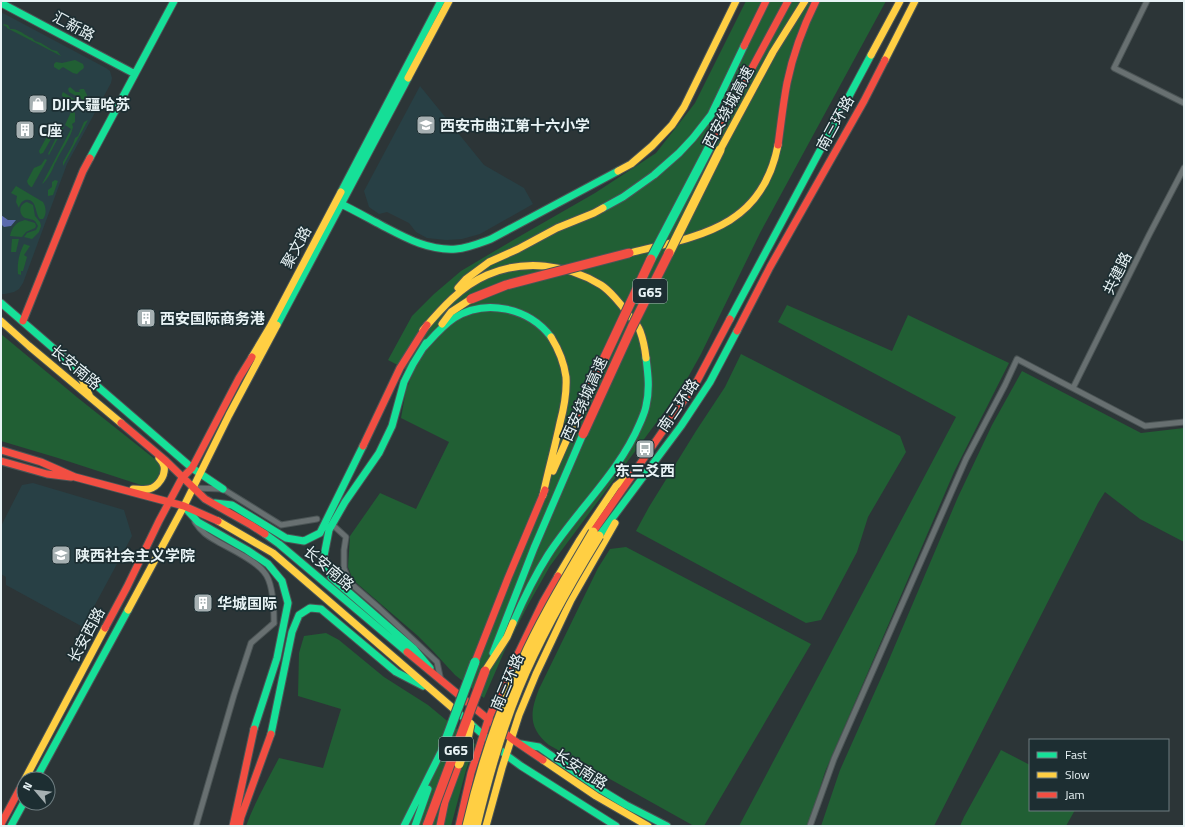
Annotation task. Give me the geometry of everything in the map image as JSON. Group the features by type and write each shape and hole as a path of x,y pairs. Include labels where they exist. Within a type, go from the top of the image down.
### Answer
{"main road":[{"path":"23,321 82,171 174,1"},
{"name":"聚文路","path":"338,202 440,1"},
{"name":"聚文路","path":"184,506 193,488 196,470 338,202 449,1"},
{"path":"338,202 423,246 438,249 457,249 472,246 492,239 631,164 652,146 672,125 684,107 736,1"},
{"path":"211,503 232,505 286,538 304,541 320,533 400,368 423,330 442,303 466,279 489,262 518,249 557,228 594,213 623,197 679,153 711,115 766,1"},
{"name":"西安绕城高速","path":"415,826 508,578 623,315 685,190 788,1"},
{"name":"西安绕城高速","path":"427,826 537,540 632,327 720,150 773,52 805,1"},
{"path":"442,682 414,649 331,577 324,556 329,530 345,502 379,453 392,426 404,382 413,364 423,348 451,312 471,299 506,285 698,236 729,222 744,211 758,196 770,176 776,155 786,85 802,31 816,1"},
{"name":"南三环路","path":"467,826 481,774 499,720 513,682 533,638 560,588 596,534 638,466 696,383 900,1"},
{"name":"南三环路","path":"476,826 487,778 504,726 519,688 535,652 596,534 634,491 681,426 710,382 770,266 864,101 915,1"},
{"name":"汇新路","path":"1,3 135,74"},
{"path":"423,330 438,313 466,287 487,275 519,266 540,265 562,269 583,276 602,286 623,307 640,330 645,352 649,381 646,407 634,437 616,466 548,555 523,599 507,637 486,671"},
{"path":"1,302 196,470 223,489"},
{"path":"423,348 447,323 467,312 481,308 499,307 516,311 534,320 546,332 557,347 564,365 566,380 563,415 543,495"},
{"name":"长安南路","path":"1,321 166,461 205,499 279,544 515,742 596,796 648,826"},
{"path":"77,368 90,398"},
{"path":"120,489 149,489 157,484 162,477 164,465 152,449"},
{"name":"长安南路","path":"1,450 41,462 74,477 184,506 217,520 273,553 506,755 527,770 616,826"},
{"path":"1,461 48,474 74,477"},
{"path":"459,826 471,773 488,720 543,602 579,541 616,486 638,466"},
{"name":"聚文路","path":"169,502 182,478 196,470"},
{"path":"486,826 506,755 515,742 519,715 536,674 568,607 634,491"},
{"name":"长安西路","path":"29,771 127,587 158,521 169,502"},
{"path":"184,506 198,522 247,550 268,564 282,581 288,603 277,658 254,729 233,826"},
{"name":"长安西路","path":"40,771 184,506"},
{"path":"241,823 271,734 292,632 299,614 310,608 321,609 396,672 436,693"},
{"path":"440,826 445,802 466,744 475,698"},
{"path":"515,742 538,747 598,788 626,805 667,826"},
{"path":"404,826 443,748"},
{"name":"长安西路","path":"1,824 16,795"},
{"path":"11,826 19,811"}],"street":[{"path":"1147,1 1114,68 1184,103"},
{"name":"共建路","path":"1073,388 1184,168"},
{"path":"810,826 834,759 963,467 1017,359 1145,426 1184,422"},
{"path":"193,488 223,489 282,525 317,519"},
{"path":"184,506 201,531 257,565 265,572 270,586 276,624 251,643 234,695 196,826"},
{"path":"335,527 346,537 344,568 349,582 437,662 442,682"}],"shaded area":[{"path":"1,12 106,68 110,71 112,78 111,83 67,164 23,283 19,289 5,294 1,294"},
{"name":"西安市曲江第十六小学","path":"420,86 484,165 524,188 533,204 480,234 462,239 446,240 427,238 416,232 409,223 387,212 379,214 369,207 364,191"},
{"name":"陕西社会主义学院","path":"33,483 124,510 132,536 83,627 6,585 6,577 1,574 1,526 22,485"}],"green space":[{"path":"746,1 886,1 760,233 701,354 682,388 550,566 504,652 484,698 455,675 418,636 353,580 348,567 350,536 380,493 416,509 449,442 401,418 406,390 413,373 388,360 412,316 434,294 461,271 595,193 656,153 695,103"},
{"path":"3,25 8,25 10,29 19,31 52,50 57,51 61,56 7,28"},
{"path":"75,60 83,64 84,67 77,74 63,67 59,70 54,67 56,62 62,63"},
{"path":"70,87 76,92 80,92 79,90 84,89 87,98 82,100 80,97 69,92 68,89"},
{"path":"63,92 74,99 78,99 78,103 77,104 62,96"},
{"path":"72,110 75,113 75,122 72,124 73,127 70,136 50,175 42,184 71,129 65,125 64,126"},
{"path":"88,120 63,166 63,162 75,138 78,136 84,122"},
{"path":"64,127 49,155 48,154 58,134 59,128"},
{"path":"51,129 54,129 55,132 43,153 40,154 39,151"},
{"path":"45,159 47,160 31,187 27,181 34,168 41,165"},
{"path":"55,180 58,181 53,195 48,196 48,190 52,187 52,182"},
{"path":"16,186 43,202 46,210 43,219 38,217 32,201 25,200 21,203 19,208 16,202 17,196 11,193"},
{"path":"27,202 33,205 35,216 40,222 41,226 39,232 32,239 24,237 27,233 36,230 38,226 35,221 25,218 20,212 22,205"},
{"path":"25,220 35,223 35,228 26,232 22,237 10,236 15,225"},
{"path":"12,239 19,239 16,252 11,252"},
{"path":"24,244 30,246 24,255 27,257 23,271 21,271 21,275 18,274 18,262"},
{"path":"787,305 892,351 908,315 1009,363 954,472 825,772 808,826 739,826 956,417 778,322"},
{"path":"1,334 161,464 161,473 152,485 144,486 1,441"},
{"path":"741,354 900,436 906,452 868,517 857,552 821,620 806,623 636,531 649,507 725,387"},
{"path":"1022,371 1141,433 1184,428 1184,542 1140,519 1105,492 1098,503 934,826 821,826 840,770 885,669 958,497 992,425"},
{"path":"626,547 811,644 704,826 694,826 549,745 542,739 534,726 533,712 539,689 598,568 610,549"},
{"path":"326,633 339,640 384,677 428,705 475,744 466,770 451,826 246,826 257,800 279,758 323,768 341,709 298,696 299,653 304,636"},
{"path":"1001,750 1029,764 1029,811 1074,811 1066,826 960,826"}],"water":[{"path":"1,215 8,220 16,220 11,226 4,227 1,224"}],"traffic: fast":[{"path":"90,158 174,1"},
{"path":"341,192 441,1"},
{"path":"1,3 135,74"},
{"path":"603,208 623,197 654,175 679,153 693,138 711,115 744,46"},
{"path":"730,319 871,55"},
{"path":"277,325 408,78"},
{"path":"651,259 709,148"},
{"path":"337,202 398,234 417,242 436,248 456,249 491,239 618,171"},
{"path":"1,303 192,468 223,489"},
{"path":"423,348 454,318 466,312 480,308 506,309 519,313 542,327 551,337"},
{"path":"599,536 681,426 710,382 737,331"},
{"path":"379,453 392,426 404,382 426,343"},
{"path":"513,623 538,572 559,538 609,475 631,441 646,408 648,394 646,358"},
{"path":"493,653 534,548 583,434"},
{"path":"215,503 232,505 286,538 304,541 320,533 363,446"},
{"path":"379,453 345,502 329,530 324,556 331,577 414,649 430,668"},
{"path":"187,510 198,522 247,550 268,564 282,581 288,603 277,658 254,729"},
{"path":"265,534 279,544 407,652"},
{"path":"271,734 292,632 299,615 310,608 321,609 396,672 423,686"},
{"path":"40,771 128,610"},
{"path":"443,748 475,662"},
{"path":"455,710 506,755 521,766 616,826"},
{"path":"521,744 539,747 598,788 626,805 667,826"},
{"path":"404,826 443,748"},
{"path":"415,826 428,789"},
{"path":"11,826 19,811"}],"traffic: slow":[{"path":"408,78 449,1"},
{"path":"618,171 631,164 652,146 672,125 684,107 736,1"},
{"path":"720,150 773,52 805,1"},
{"path":"871,55 900,1"},
{"path":"885,60 915,1"},
{"path":"629,253 680,241 703,233 724,224 742,211 758,194 770,173 778,145"},
{"path":"669,253 720,150"},
{"path":"252,357 271,325 341,192"},
{"path":"458,288 466,279 489,262 518,249 557,228 603,208"},
{"path":"423,330 460,292 487,275 516,267 545,266 574,272 588,278 608,290 638,327 643,341 646,358"},
{"path":"442,324 451,312 471,299"},
{"path":"1,321 121,423"},
{"path":"128,610 184,506 229,415 277,325"},
{"path":"543,495 563,412 566,389 566,377 562,361 559,351 551,337"},
{"path":"78,370 90,397"},
{"path":"553,471 575,421"},
{"path":"133,489 149,489 161,480 164,473 164,466 159,458"},
{"path":"558,576 579,541 616,486 627,477"},
{"path":"218,521 273,553 455,710"},
{"path":"486,826 519,715 536,674 571,600 615,523"},
{"path":"467,826 490,743 513,682 547,612 593,532"},
{"path":"476,826 494,757 505,722 518,689 556,611 599,536"},
{"path":"485,671 507,637 513,623"},
{"path":"29,771 105,628"},
{"path":"459,764 466,744 470,724"},
{"path":"543,760 596,796 648,826"}],"traffic: jam":[{"path":"744,46 766,1"},
{"path":"709,148 788,1"},
{"path":"778,145 789,72 795,51 816,1"},
{"path":"737,331 770,267 864,101 885,60"},
{"path":"23,321 83,171 90,158"},
{"path":"471,299 506,285 629,253"},
{"path":"583,434 632,327 669,253"},
{"path":"575,421 651,259"},
{"path":"593,532 696,383 730,319"},
{"path":"363,446 400,368 427,325"},
{"path":"105,628 182,478 192,468 239,378 252,357"},
{"path":"121,423 166,461 205,499 265,534"},
{"path":"1,450 41,462 75,477 184,506 218,521"},
{"path":"1,461 47,474 71,477"},
{"path":"475,662 545,490"},
{"path":"459,826 471,773 488,720 543,602 558,576"},
{"path":"407,652 512,739 543,760"},
{"path":"427,826 485,671"},
{"path":"233,826 254,729"},
{"path":"239,826 271,734"},
{"path":"440,826 445,802 459,764"},
{"path":"1,824 16,796"}],"place":[{"name":"DJI大疆哈苏","path":"38,104"},
{"name":"西安市曲江第十六小学","path":"426,125"},
{"name":"C座","path":"25,130"},
{"name":"西安国际商务港","path":"146,318"},
{"name":"东三爻西","path":"645,449"},
{"name":"陕西社会主义学院","path":"61,555"},
{"name":"华城国际","path":"203,603"}]}
